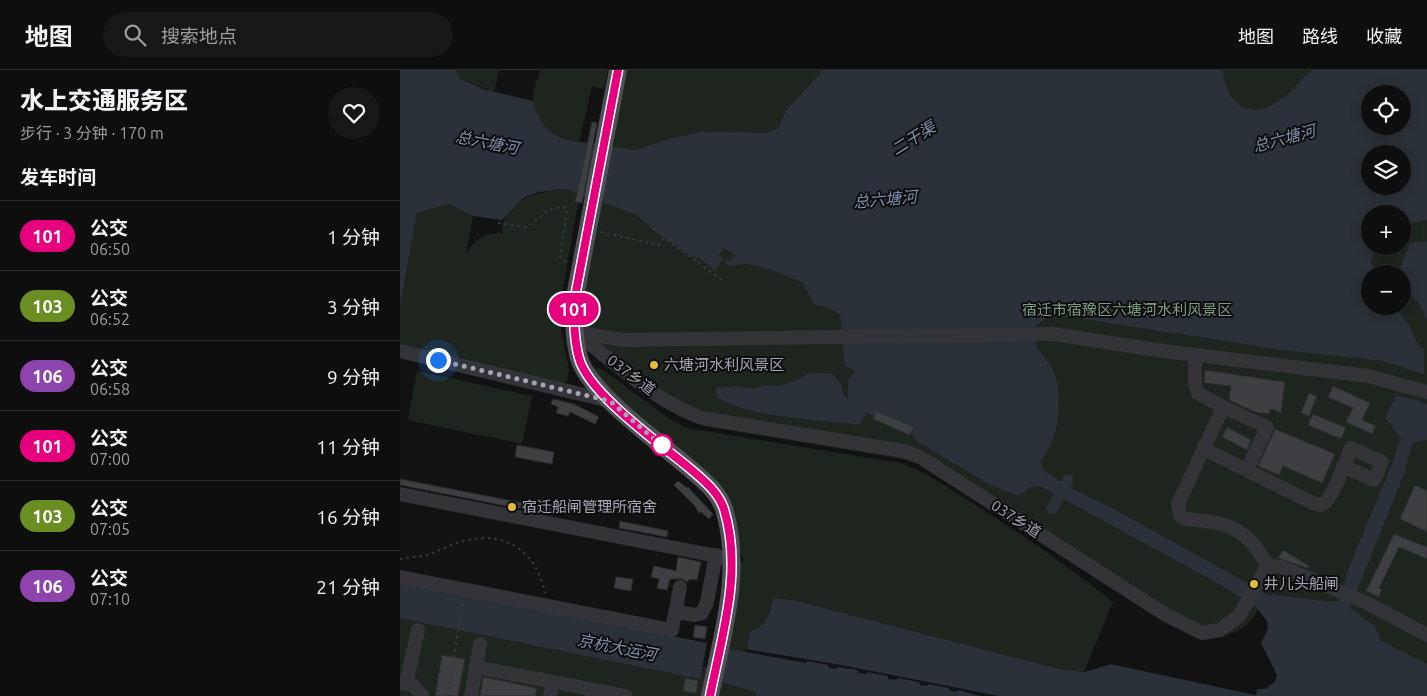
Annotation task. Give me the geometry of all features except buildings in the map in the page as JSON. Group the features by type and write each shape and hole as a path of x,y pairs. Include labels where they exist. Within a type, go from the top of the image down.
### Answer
{"main road":[{"path":"618,70 574,302 574,331 579,360 590,381 610,401 712,488 724,507 729,529 724,557 733,574 710,696"}],"street":[{"path":"574,331 623,340 1054,334 1195,355 1368,376 1427,392"},
{"name":"037乡道","path":"574,331 663,399 683,411 702,418 904,451 920,457 1166,615 1195,631 1212,633 1232,624 1245,608 1266,571"},
{"path":"400,351 610,401"},
{"path":"1195,355 1195,384 1198,393 1267,427 1247,470"},
{"path":"1224,407 1178,504 1180,515 1184,518 1224,523 1238,531 1256,547 1266,571 1282,567 1425,629"},
{"path":"1204,449 1313,503 1321,505 1327,502 1344,466"},
{"path":"400,494 724,557 702,613 695,615 676,612"},
{"path":"400,577 672,630 680,587"},
{"path":"418,630 403,683 418,689 422,696"},
{"path":"472,696 480,644"},
{"path":"476,666 626,696"},
{"path":"550,696 553,682"}],"path":[{"path":"498,223 527,227 548,209 558,206 567,208 560,257 579,273"},
{"path":"587,229 659,245 664,238 722,280"},
{"path":"400,558 422,556 462,541 490,538 505,541 517,546 528,555 537,567 542,580 545,605"},
{"path":"447,696 465,595"}],"green space":[{"path":"456,70 499,70 494,92 459,78"},
{"path":"540,70 608,70 604,89 592,86 579,142 563,138 548,130 538,118 533,97"},
{"name":"宿迁市宿豫区六塘河水利风景区","path":"623,70 1427,70 1427,664 1381,641 1267,594 1252,619 1241,629 1233,633 1213,637 927,467 903,459 704,426 680,417 600,362 587,343 580,305"},
{"path":"566,189 580,194 558,315 569,370 567,382 562,383 400,346 400,306 417,213 448,204 473,216 466,255 472,245 480,238 489,234 502,233 508,212 515,204 533,195"},
{"path":"594,367 603,370 673,421 687,428 900,463 926,474 1004,523 1113,602 1084,672 1060,669 793,600 773,598 767,619 761,626 750,631 746,652 724,648 739,563 744,562 731,514 613,396 592,371"},
{"path":"417,371 532,396 522,444 408,420"},
{"path":"400,606 845,696 400,696"}],"water":[{"path":"400,70 456,70 459,78 483,89 533,101 544,125 560,137 567,140 636,150 672,138 702,132 767,133 779,128 785,112 823,70 1222,70 1225,83 1236,102 1252,110 1272,105 1288,94 1312,70 1427,70 1427,220 1411,223 1411,205 1361,205 1361,255 1373,255 1371,261 1372,265 1361,265 1361,315 1401,315 1409,325 1418,345 1424,350 1424,374 1384,361 1283,350 1070,317 1048,316 1033,329 1036,345 1055,374 1059,399 1055,433 1047,453 1041,461 1042,469 1071,488 1110,507 1267,594 1332,602 1339,601 1349,567 1401,438 1385,418 1396,396 1414,399 1427,405 1427,440 1415,442 1411,447 1404,474 1350,608 1375,626 1381,641 1427,664 1427,696 757,696 753,691 717,681 724,648 746,652 750,631 761,626 767,619 773,598 793,600 1060,669 1084,672 1111,664 1256,695 1257,689 1265,689 1275,682 1277,675 1261,643 1268,629 1267,621 1256,607 1221,585 1040,486 1031,487 1018,496 989,484 918,442 909,430 866,413 860,425 765,413 730,404 717,397 716,388 736,386 754,389 764,385 778,386 795,381 807,374 832,373 841,384 843,393 848,400 848,380 856,371 845,366 840,315 828,307 815,305 802,282 758,266 740,264 732,266 725,263 727,260 730,262 735,255 724,248 719,255 723,258 715,271 700,258 693,257 654,231 637,215 566,189 538,192 523,198 502,220 473,216 448,204 417,213 400,306"},
{"path":"1427,241 1427,321 1420,305 1411,296 1411,265 1401,265 1405,255 1411,255 1411,243"},
{"name":"京杭大运河","path":"400,582 707,643 700,679 400,618"}],"pier":[{"path":"746,649 836,664 999,696 980,696 958,690 957,692 949,690 949,688 928,684 927,686 920,685 919,682 897,678 897,680 888,679 888,676 867,672 867,674 858,673 858,670 837,667 836,669 829,668 828,665 746,652"},
{"path":"1111,661 1254,692 1256,686 1256,695 1111,664 1084,672 1085,669"}],"waterway":[{"path":"1052,509 1068,480"}],"bus line":[{"name":"101","path":"618,70 574,302 574,331 579,360 590,381 610,401 712,488 724,507 729,529 733,574 710,696"}],"place":[{"name":"六塘河水利风景区","path":"654,365"},
{"name":"宿迁船闸管理所宿舍","path":"512,507"},
{"name":"井儿头船闸","path":"1254,584"}],"route":[{"path":"438,360 610,401 667,450 662,445"}],"water label":[{"name":"二干渠","path":"913,138"},
{"name":"总六塘河","path":"1284,138"},
{"name":"总六塘河","path":"487,142"},
{"name":"总六塘河","path":"885,199"}]}
